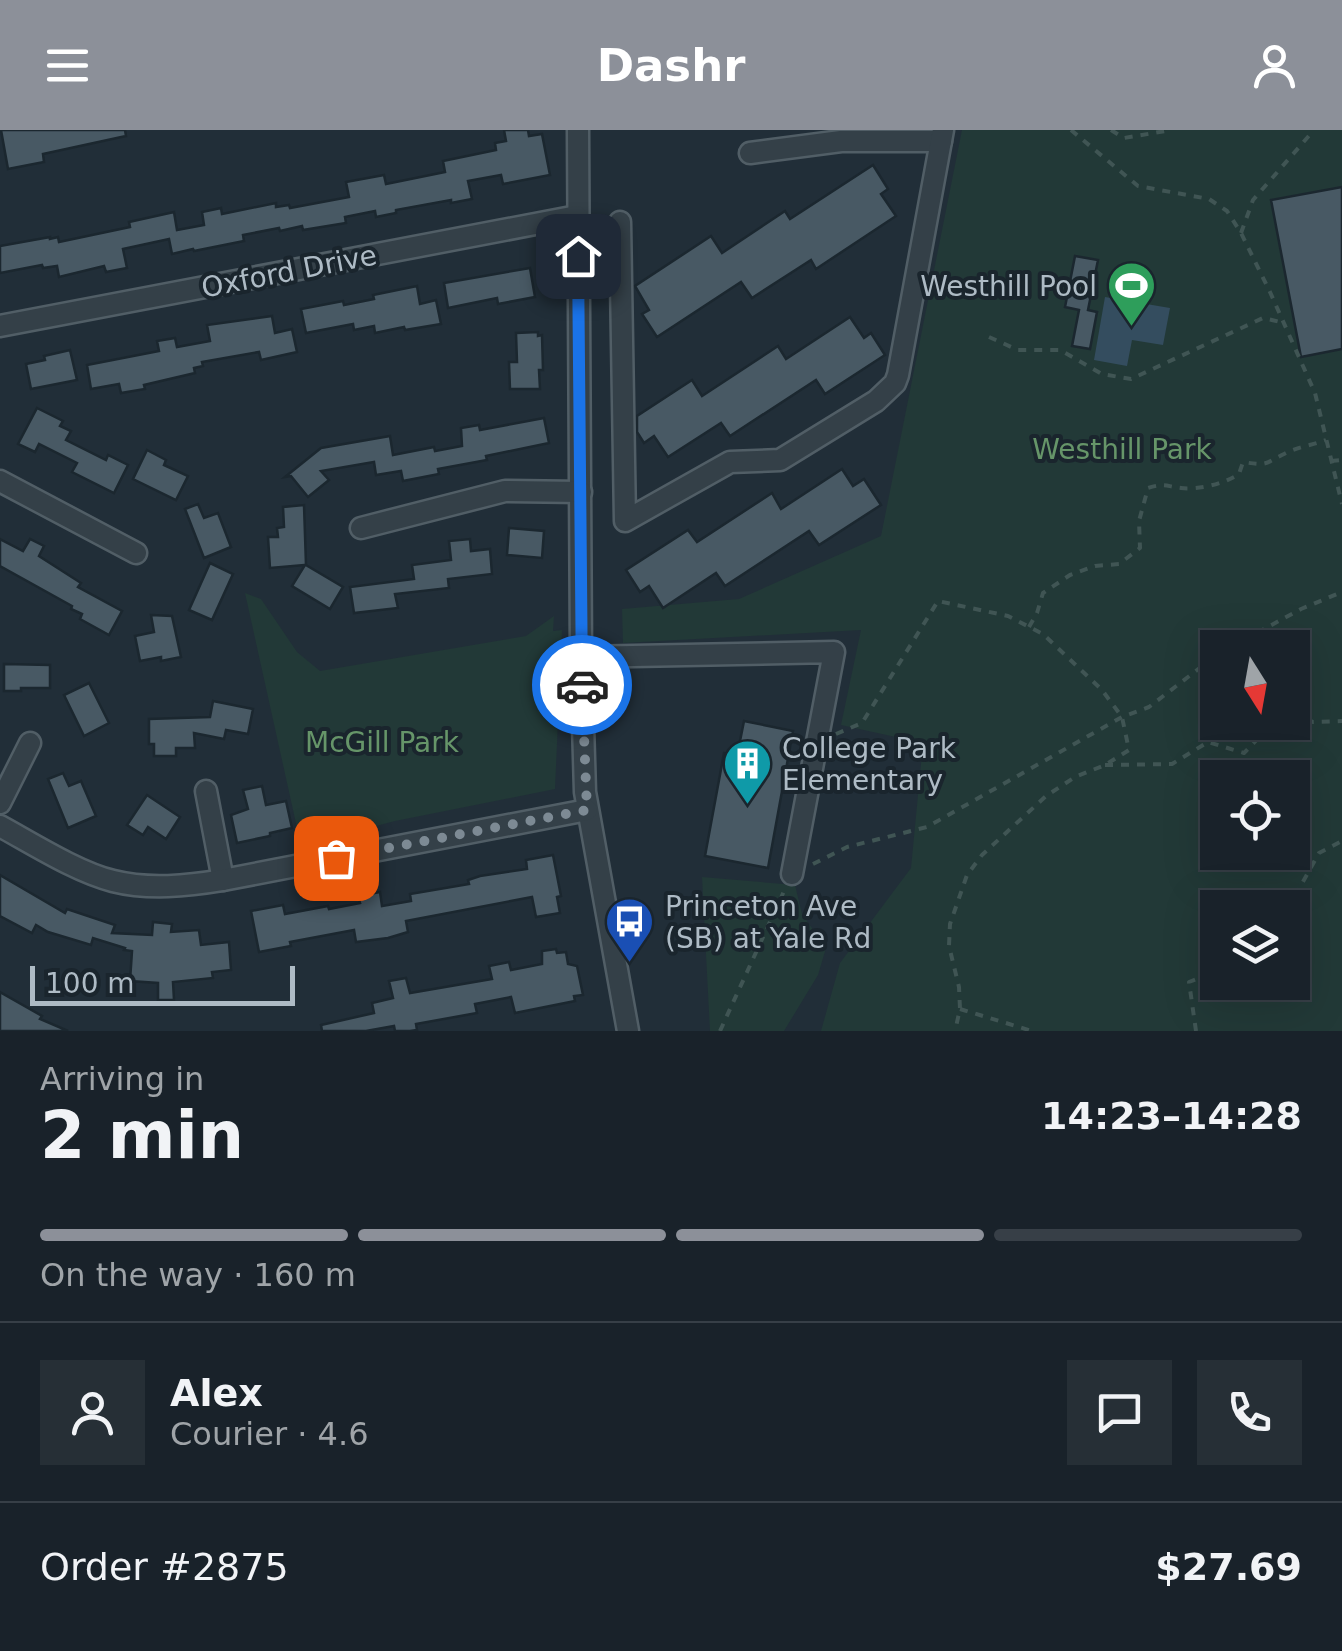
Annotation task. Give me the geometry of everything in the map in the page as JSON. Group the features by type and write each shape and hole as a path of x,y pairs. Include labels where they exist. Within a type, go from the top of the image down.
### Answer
{"street":[{"path":"578,130 580,657 587,810 628,1031"},
{"path":"620,222 625,521 730,462 780,460 876,401 898,376 942,136 840,141 750,154"},
{"name":"Oxford Drive","path":"0,326 578,216"},
{"path":"0,481 136,553"},
{"path":"360,528 505,491 580,492"},
{"path":"580,657 834,652 792,874"},
{"path":"0,803 30,743"},
{"path":"206,790 222,880"},
{"path":"0,826 110,880 176,886 587,810"}],"path":[{"path":"1071,130 1138,186 1209,199 1227,211 1242,233 1315,393 1342,504"},
{"path":"1111,130 1124,138 1171,130"},
{"path":"1242,233 1253,200 1314,130"},
{"path":"988,337 1018,350 1060,350 1102,374 1130,379 1264,318 1285,323"},
{"path":"1028,626 1044,593 1070,575 1096,566 1119,564 1140,548 1139,520 1148,488 1163,483 1184,489 1215,484 1239,474 1244,462 1273,463 1283,454 1326,440"},
{"path":"1331,462 1342,460"},
{"path":"1262,630 1342,592"},
{"path":"816,742 862,723 938,601 1008,616 1043,634 1102,690 1122,717 1129,750 1046,796 982,855 967,875 950,924 948,946 959,986 960,1009 955,1031"},
{"path":"720,1031 792,874 847,847 927,827 1122,717 1150,707 1200,668"},
{"path":"1310,721 1342,721"},
{"path":"1106,765 1172,764 1208,742 1244,753 1256,740"},
{"path":"1298,890 1318,854 1342,840"},
{"path":"1196,1031 1189,982 1200,978"},
{"path":"960,1009 1032,1031"}],"green space":[{"name":"Westhill Park","path":"962,130 1342,130 1342,1031 821,1031 840,963 911,868 923,743 841,725 861,630 623,643 622,609 739,599 881,536"},
{"name":"McGill Park","path":"245,593 261,599 297,652 320,671 526,636 554,616 553,631 562,630 555,789 395,821 301,846"},
{"path":"702,877 795,885 802,914 826,948 818,975 784,1031 710,1031"}],"water":[{"path":"1105,297 1170,308 1163,345 1132,340 1127,366 1094,360"}],"building":[{"path":"1,130 125,130 126,136 43,154 44,162 8,169"},
{"path":"504,130 528,130 529,136 542,134 550,175 503,184 501,175 468,181 472,199 396,210 376,217 375,211 345,217 346,223 303,230 302,226 280,231 279,228 243,235 244,241 194,251 172,254 169,239 123,249 127,268 106,272 104,266 59,277 57,266 42,265 0,273 0,246 50,237 58,237 59,242 130,227 129,222 174,212 177,230 204,225 202,212 221,208 222,214 276,203 276,207 290,208 349,197 346,182 384,175 386,184 445,172 443,161 496,150 495,143 506,141"},
{"path":"873,165 888,189 881,194 896,216 816,269 811,260 752,298 741,282 657,337 642,314 649,310 635,286 711,236 722,253 785,211 790,219"},
{"path":"1342,187 1342,349 1301,357 1271,200"},
{"path":"1075,256 1098,260 1088,310 1097,312 1090,349 1072,346 1079,310 1065,307"},
{"path":"530,268 535,297 498,304 497,298 448,308 444,283"},
{"path":"417,286 420,304 436,300 441,324 375,333 374,326 354,330 353,324 306,333 301,309 343,301 344,305"},
{"path":"272,316 275,333 292,329 297,352 261,360 259,352 202,362 203,366 194,368 195,373 144,385 145,389 121,393 119,384 91,389 87,365 159,351 157,341 175,338 177,347 210,341 207,325"},
{"path":"850,317 864,338 871,333 885,355 825,394 816,380 730,436 721,423 668,457 654,436 644,443 637,432 637,416 692,380 702,396 778,346 786,359"},
{"path":"538,332 538,336 542,335 540,389 510,389 509,362 517,362 516,333"},
{"path":"70,350 77,380 31,389 26,364"},
{"path":"37,408 63,421 60,426 71,431 66,440 106,460 108,455 128,465 114,493 72,472 77,463 39,444 35,452 18,444"},
{"path":"544,418 549,443 438,469 439,474 403,481 401,471 376,475 374,462 321,471 329,480 308,497 291,476 285,477 321,448 390,436 393,455 434,447 435,451 462,446 461,428 479,425 480,430"},
{"path":"147,450 166,460 164,465 188,476 176,500 133,479"},
{"path":"842,469 853,486 864,479 881,505 819,545 809,531 725,586 716,573 663,608 649,586 640,592 626,570 688,530 697,542 772,493 781,509"},
{"path":"198,504 204,518 218,513 231,547 204,558 185,509"},
{"path":"304,505 306,565 343,587 330,609 292,586 305,565 270,568 268,537 278,537 277,528 284,527 283,507"},
{"path":"509,528 544,531 542,558 507,555"},
{"path":"0,539 23,551 30,539 44,546 39,556 81,583 78,587 122,611 109,635 80,619 82,614 72,606 0,566"},
{"path":"470,539 471,551 490,549 492,574 448,579 449,588 395,594 398,608 354,613 350,587 414,579 412,565 451,560 449,541"},
{"path":"210,563 233,574 212,620 189,610"},
{"path":"151,615 172,616 181,657 140,661 135,636 154,632"},
{"path":"4,664 50,665 50,688 4,691"},
{"path":"89,683 109,723 84,736 64,695"},
{"path":"213,701 253,709 248,734 226,730 224,739 194,733 195,748 176,748 176,756 154,756 154,744 149,744 149,719 210,717"},
{"name":"College Park Elementary","path":"744,721 793,731 768,868 705,856 724,753 737,756"},
{"path":"63,773 69,786 81,781 96,816 68,828 48,779"},
{"path":"262,786 266,805 286,801 292,828 237,843 231,815 248,809 243,790"},
{"path":"147,795 180,817 166,839 148,827 143,835 127,825"},
{"path":"553,855 561,896 557,897 560,913 536,917 532,897 406,921 408,932 388,938 356,942 354,930 259,952 251,911 283,905 285,914 328,906 329,909 360,903 358,896 380,892 382,906 411,901 410,894 527,869 526,860"},
{"path":"0,875 65,913 67,909 115,925 112,933 152,935 153,922 172,924 171,932 199,930 201,945 229,942 231,970 212,972 213,978 173,982 174,1000 158,1000 158,983 130,981 132,951 93,938 91,945 36,925 32,933 0,916"},
{"path":"556,949 557,953 566,952 568,964 577,966 583,995 574,996 575,1001 515,1013 511,997 475,1004 477,1013 416,1024 417,1030 395,1031 394,1026 366,1031 322,1031 321,1025 374,1013 372,1003 393,998 389,981 406,978 410,993 492,979 489,966 509,962 511,970 542,964 542,951"},
{"path":"0,992 42,1016 40,1019 68,1031 0,1031"}],"way so far":[{"path":"336,858 587,810 582,685"}],"place":[{"name":"Westhill Pool","path":"1132,328"},
{"name":"College Park Elementary","path":"747,806"},
{"name":"Princeton Ave (SB) at Yale Rd","path":"630,964"}],"route":[{"path":"578,256 582,685"}]}
